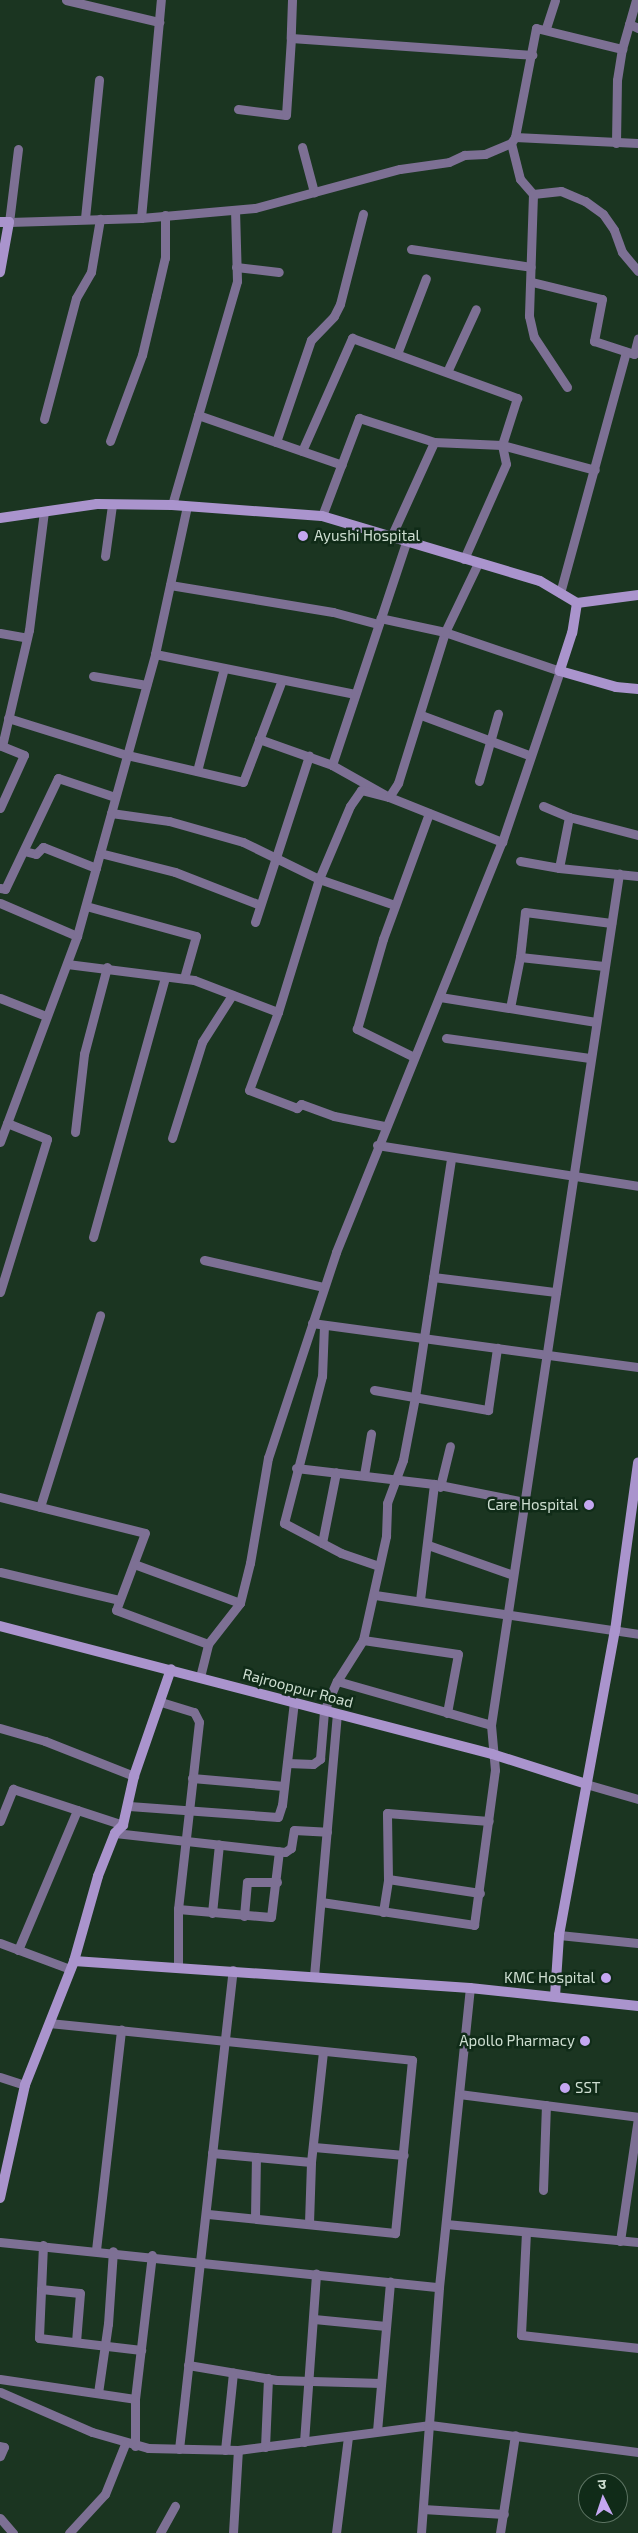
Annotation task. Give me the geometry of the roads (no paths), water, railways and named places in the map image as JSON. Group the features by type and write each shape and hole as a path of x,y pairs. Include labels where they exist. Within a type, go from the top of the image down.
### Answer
{"street":[{"path":"66,0 82,1 159,22"},
{"path":"141,218 161,0"},
{"path":"238,109 286,115 292,0"},
{"path":"546,28 555,0"},
{"path":"616,143 617,80 622,49 636,0"},
{"path":"629,24 638,28"},
{"path":"567,387 534,337 529,316 532,282 533,194 520,179 513,140 532,55 536,28 546,28 622,49"},
{"path":"291,38 532,55"},
{"path":"85,218 99,80"},
{"path":"4,222 85,218 141,218 235,210 314,192 400,169 449,162 464,155 485,154 513,140 638,143"},
{"path":"302,147 314,192"},
{"path":"0,272 4,222 18,149"},
{"path":"533,194 561,192 586,201 603,214 614,230 622,252 638,271"},
{"path":"172,506 237,282 235,210"},
{"path":"276,442 311,340 334,316 340,304 363,214"},
{"path":"110,441 142,355 165,258 165,215"},
{"path":"44,419 76,298 91,272 100,219"},
{"path":"411,249 531,267"},
{"path":"236,267 279,272"},
{"path":"397,354 426,278"},
{"path":"532,282 602,299 594,341 633,354"},
{"path":"448,372 476,309"},
{"path":"302,451 352,338 517,398 502,445 506,464 464,559"},
{"path":"560,593 595,470 638,338"},
{"path":"198,416 342,465"},
{"path":"322,516 359,418 434,442 502,445 595,470"},
{"path":"391,537 434,442"},
{"path":"105,556 112,505"},
{"path":"0,518 112,505 187,506 322,516 540,581 577,603 638,595"},
{"path":"0,1142 67,964 86,906 155,654 187,506"},
{"path":"0,808 24,755 2,746 27,638 44,512"},
{"path":"332,765 406,542"},
{"path":"389,797 398,783 421,715 445,632 478,563"},
{"path":"170,585 445,632 560,671 616,687 638,689"},
{"path":"200,1677 208,1644 240,1603 250,1563 268,1458 324,1287 384,1126 440,996 502,842 572,633 577,603"},
{"path":"0,632 27,638"},
{"path":"155,654 355,694"},
{"path":"197,772 224,668"},
{"path":"93,676 146,684"},
{"path":"8,718 127,755 243,782 282,680"},
{"path":"479,781 498,714"},
{"path":"421,715 531,756"},
{"path":"259,739 332,765 389,797 502,842"},
{"path":"255,922 274,858 309,756"},
{"path":"0,888 5,889 58,778 115,798"},
{"path":"384,1126 334,1116 301,1104 296,1108 250,1090 278,1012 319,879 350,806 361,790 389,797"},
{"path":"543,806 569,817 638,835"},
{"path":"111,813 169,821 243,842 319,879 395,905"},
{"path":"414,1057 357,1029 395,905 428,813"},
{"path":"559,868 569,817"},
{"path":"24,851 36,854 43,847 96,868"},
{"path":"100,853 175,872 260,905"},
{"path":"520,862 638,876"},
{"path":"321,1902 474,1925 480,1893 495,1770 492,1754 491,1725 547,1355 571,1176 619,874"},
{"path":"0,903 77,936"},
{"path":"86,906 196,936 184,978"},
{"path":"510,1008 520,957 525,912 611,923"},
{"path":"520,957 604,966"},
{"path":"67,964 184,978 278,1012"},
{"path":"74,1132 84,1054 107,968"},
{"path":"93,1237 165,977"},
{"path":"172,1138 202,1042 232,995"},
{"path":"440,996 596,1022"},
{"path":"0,998 46,1016"},
{"path":"446,1038 590,1058"},
{"path":"0,1292 47,1139 7,1123"},
{"path":"377,1145 638,1186"},
{"path":"287,1763 313,1764 320,1759 324,1711 337,1681 363,1640 375,1595 388,1503 396,1479 415,1397 422,1338 451,1158"},
{"path":"204,1260 324,1287"},
{"path":"433,1277 556,1292"},
{"path":"40,1507 100,1315"},
{"path":"312,1323 638,1367"},
{"path":"324,1325 322,1376 296,1468 284,1523 322,1543 380,1566"},
{"path":"374,1390 488,1410 497,1348"},
{"path":"364,1475 371,1434"},
{"path":"420,1600 437,1486 450,1446"},
{"path":"555,1996 560,1935 615,1631 638,1463"},
{"path":"296,1468 396,1479 525,1502"},
{"path":"322,1543 336,1472"},
{"path":"0,1497 145,1534 118,1600 116,1610 208,1644"},
{"path":"428,1545 513,1575"},
{"path":"134,1564 240,1603"},
{"path":"0,1572 118,1600"},
{"path":"375,1595 420,1600 638,1634"},
{"name":"Rajrooppur Road","path":"0,1626 492,1754 586,1784"},
{"path":"363,1640 458,1654 446,1713"},
{"path":"0,2198 25,2085 72,1965 98,1876 115,1833 123,1826 129,1806 134,1776 171,1669"},
{"path":"337,1681 491,1725"},
{"path":"161,1702 199,1716 178,1909 178,1966"},
{"path":"129,1806 278,1817 284,1786 294,1702"},
{"path":"314,1976 337,1714"},
{"path":"0,1728 45,1741 134,1776"},
{"path":"192,1778 284,1786"},
{"path":"586,1784 638,1799"},
{"path":"0,1821 13,1789 123,1826"},
{"path":"18,1950 77,1810"},
{"path":"382,1912 388,1879 387,1813 488,1821"},
{"path":"115,1833 279,1851 291,1848 294,1830 327,1832"},
{"path":"212,1913 219,1844"},
{"path":"178,1909 244,1916 271,1916 277,1882 279,1851"},
{"path":"388,1879 480,1893"},
{"path":"244,1916 247,1882 277,1882"},
{"path":"560,1935 638,1943"},
{"path":"0,1943 72,1965 178,1966 234,1970 470,1988 638,2006"},
{"path":"179,2449 200,2260 208,2214 212,2154 234,1970"},
{"path":"421,2533 439,2287 470,1988"},
{"path":"49,2023 412,2060 395,2232 208,2214"},
{"path":"96,2250 121,2029"},
{"path":"309,2223 311,2162 323,2052"},
{"path":"0,2077 25,2085"},
{"path":"459,2094 638,2117 620,2241"},
{"path":"544,2190 546,2105"},
{"path":"314,2147 404,2155"},
{"path":"212,2154 311,2162"},
{"path":"256,2157 256,2218"},
{"path":"446,2224 638,2242"},
{"path":"526,2232 521,2335 638,2348"},
{"path":"0,2242 152,2255 439,2287"},
{"path":"43,2246 39,2338 141,2350"},
{"path":"98,2393 105,2346 113,2252"},
{"path":"135,2446 135,2399 152,2255"},
{"path":"304,2442 316,2273"},
{"path":"377,2431 390,2282"},
{"path":"41,2289 80,2293 76,2342"},
{"path":"314,2319 386,2326"},
{"path":"188,2365 268,2378 381,2383"},
{"path":"226,2450 233,2372"},
{"path":"265,2447 268,2378"},
{"path":"0,2379 135,2399"},
{"path":"0,2392 125,2444 135,2446 238,2450 430,2425 638,2452"},
{"path":"500,2533 515,2435"},
{"path":"336,2533 348,2437"},
{"path":"75,2531 105,2494 125,2444"},
{"path":"0,2446 4,2447 0,2456"},
{"path":"233,2533 238,2450"},
{"path":"160,2533 175,2506"},
{"path":"423,2508 504,2514"},
{"path":"0,2518 13,2533"}],"place":[{"name":"Ayushi Hospital","path":"303,536"},
{"name":"Care Hospital","path":"589,1505"},
{"name":"KMC Hospital","path":"606,1978"},
{"name":"Apollo Pharmacy","path":"585,2041"},
{"name":"SST","path":"565,2088"}]}
